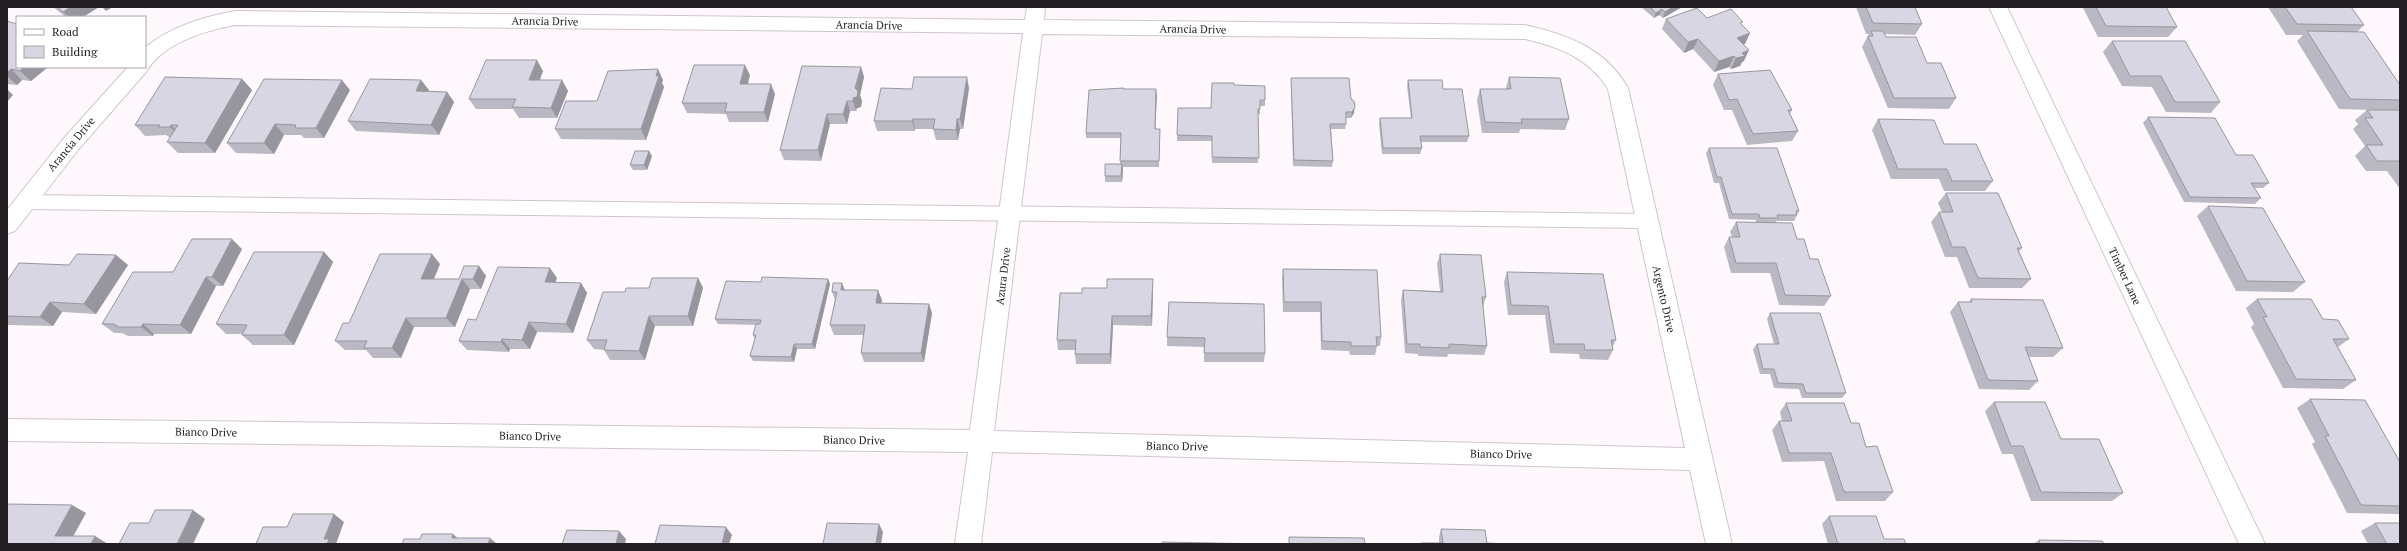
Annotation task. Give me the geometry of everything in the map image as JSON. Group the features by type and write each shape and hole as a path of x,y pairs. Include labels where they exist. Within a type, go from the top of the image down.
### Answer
{"street":[{"name":"Timber Lane","path":"1998,7 2252,544"},
{"name":"Arancia Drive","path":"146,59 160,46 178,35 209,22 234,18 1035,17 1525,32 1554,38 1578,48 1597,61"},
{"name":"Azura Drive","path":"968,544 1035,17"},
{"name":"Argento Drive","path":"1597,61 1612,78 1618,88 1646,221 1719,544"},
{"name":"Arancia Drive","path":"7,225 71,144 138,68"},
{"name":"Bianco Drive","path":"7,430 981,441 1700,459"}],"lane":[{"path":"24,202 1646,221"}],"building":[{"path":"57,7 71,7 63,12"},
{"path":"1650,7 1673,7 1665,12 1662,9 1656,13"},
{"path":"1866,7 1915,7 1922,24 1873,23"},
{"path":"2096,7 2166,7 2177,27 2106,26"},
{"path":"2285,7 2351,7 2364,25 2297,24"},
{"path":"1697,8 1707,18 1731,9 1743,22 1740,23 1750,33 1737,38 1749,50 1742,53 1745,56 1736,58 1734,56 1719,61 1698,39 1688,42 1666,19"},
{"path":"7,21 16,24 16,68 23,68 20,71 11,69 7,73"},
{"path":"1871,31 1883,31 1886,37 1916,37 1927,63 1941,63 1956,98 1894,98 1868,36 1873,36"},
{"path":"2307,31 2364,32 2400,85 2400,100 2350,99"},
{"path":"2112,41 2185,41 2220,102 2175,102 2161,76 2130,76"},
{"path":"486,60 537,60 529,80 562,80 551,108 512,107 516,99 469,99"},
{"path":"694,65 745,65 740,84 771,84 764,112 725,112 727,103 682,103"},
{"path":"802,66 861,67 855,88 858,91 857,97 853,98 853,101 847,101 843,114 827,114 818,150 780,150"},
{"path":"658,69 656,76 659,76 641,129 555,129 566,101 597,101 608,71"},
{"path":"1770,70 1792,110 1788,110 1798,131 1753,134 1737,99 1729,100 1718,74"},
{"path":"165,77 242,79 205,143 167,142 178,125 158,127 160,125 135,125"},
{"path":"914,77 967,77 960,119 957,119 956,130 933,129 935,119 913,119 912,121 874,121 881,88 912,89"},
{"path":"1509,77 1560,78 1569,119 1521,119 1522,123 1485,122 1480,89 1511,89"},
{"path":"1291,78 1349,78 1351,99 1354,101 1355,107 1352,112 1346,112 1346,124 1330,124 1333,161 1294,160"},
{"path":"264,79 342,80 316,128 295,128 296,125 275,124 264,143 227,143"},
{"path":"370,79 421,80 416,91 447,92 431,125 348,121"},
{"path":"1408,80 1442,80 1443,89 1462,89 1469,136 1420,136 1422,148 1383,148 1380,118 1412,118"},
{"path":"1212,83 1234,83 1234,85 1265,86 1265,100 1260,100 1260,109 1258,109 1259,158 1212,157 1212,136 1177,135 1178,108 1211,108"},
{"path":"1124,88 1156,89 1155,129 1160,129 1159,161 1120,161 1121,133 1086,133 1089,90"},
{"path":"2367,110 2400,110 2400,162 2377,161 2366,145 2383,145 2365,118 2373,118"},
{"path":"2148,117 2215,118 2236,155 2253,155 2269,183 2251,183 2261,198 2190,197"},
{"path":"1878,119 1934,120 1944,144 1976,144 1993,181 1952,181 1947,169 1898,169"},
{"path":"1709,148 1777,148 1799,211 1796,211 1797,215 1777,215 1778,218 1760,218 1759,214 1732,214 1721,177 1717,177"},
{"path":"635,151 649,151 644,165 630,165"},
{"path":"1105,164 1122,164 1121,176 1105,176"},
{"path":"1946,193 1998,193 2022,248 2017,248 2031,279 1978,278 1965,247 1952,247 1939,212 1953,212"},
{"path":"2208,206 2263,208 2305,282 2247,281"},
{"path":"1736,222 1792,223 1797,239 1804,239 1810,259 1818,259 1831,296 1785,295 1776,263 1736,263 1729,237 1740,237"},
{"path":"192,239 232,239 212,277 206,277 180,325 143,324 141,327 116,327 117,325 113,325 114,324 102,324 133,272 173,272"},
{"path":"254,252 324,252 284,335 242,335 247,325 216,324"},
{"path":"77,254 116,255 84,304 50,302 40,317 7,316 7,281 19,263 69,265"},
{"path":"380,254 432,254 421,279 459,279 464,266 479,266 473,279 462,279 446,318 406,318 392,348 364,348 367,341 335,341 343,323 349,323"},
{"path":"1440,254 1481,255 1486,297 1482,297 1487,346 1449,344 1449,348 1420,347 1420,344 1407,344 1403,290 1443,292"},
{"path":"498,267 550,268 545,282 581,283 566,324 529,322 522,340 502,339 501,342 459,341 468,319 476,320"},
{"path":"1283,269 1377,270 1381,337 1376,337 1377,346 1351,346 1351,342 1322,341 1321,302 1284,302"},
{"path":"1507,272 1603,274 1616,340 1611,340 1613,350 1585,350 1584,344 1554,344 1548,306 1511,305"},
{"path":"762,277 828,279 812,344 794,344 791,357 750,356 756,335 753,335 756,324 760,324 761,320 715,319 726,281 761,282"},
{"path":"652,278 698,278 688,316 649,316 639,351 604,350 607,340 587,340 603,292 625,292 626,288 649,288"},
{"path":"1107,279 1153,279 1151,316 1112,316 1110,354 1075,354 1076,340 1057,340 1060,293 1082,293 1082,288 1107,288"},
{"path":"833,283 842,283 841,290 878,290 876,303 929,304 921,353 861,353 865,325 830,325 837,292 832,292"},
{"path":"1971,299 2043,300 2063,348 2025,347 2038,381 1988,380 1958,302 1972,302"},
{"path":"2257,299 2311,299 2323,319 2338,320 2349,339 2333,339 2356,380 2296,379 2263,317 2267,317"},
{"path":"1169,302 1264,304 1265,353 1204,353 1205,338 1167,337"},
{"path":"1770,313 1820,313 1846,393 1806,393 1803,384 1778,383 1774,369 1763,369 1757,344 1779,344"},
{"path":"2310,399 2365,400 2400,462 2400,506 2361,505 2325,436 2329,436"},
{"path":"1994,402 2045,402 2061,439 2099,439 2123,493 2041,492 2023,446 2011,446"},
{"path":"1786,403 1844,403 1851,423 1859,423 1866,447 1877,446 1893,492 1844,492 1831,453 1789,453 1779,421 1792,421"},
{"path":"7,504 72,505 55,536 95,536 91,544 7,544"},
{"path":"155,510 193,510 177,544 119,544 130,523 149,523"},
{"path":"293,514 334,514 324,539 329,539 327,544 256,544 263,527 287,527"},
{"path":"1829,516 1876,516 1884,539 1904,539 1906,544 1838,544"},
{"path":"827,523 879,524 876,543 880,544 823,544"},
{"path":"2375,523 2400,523 2400,544 2387,544"},
{"path":"660,525 726,527 722,544 655,544"},
{"path":"1441,529 1485,530 1487,543 1507,544 1421,543 1443,543"},
{"path":"567,530 619,531 616,544 562,544"},
{"path":"422,534 453,534 452,538 490,538 488,544 402,544 404,539 420,539"},
{"path":"1289,537 1364,538 1365,544 1289,544"},
{"path":"2039,540 2102,541 2104,544 2040,544"},
{"path":"1162,542 1263,544 1162,544"}]}
